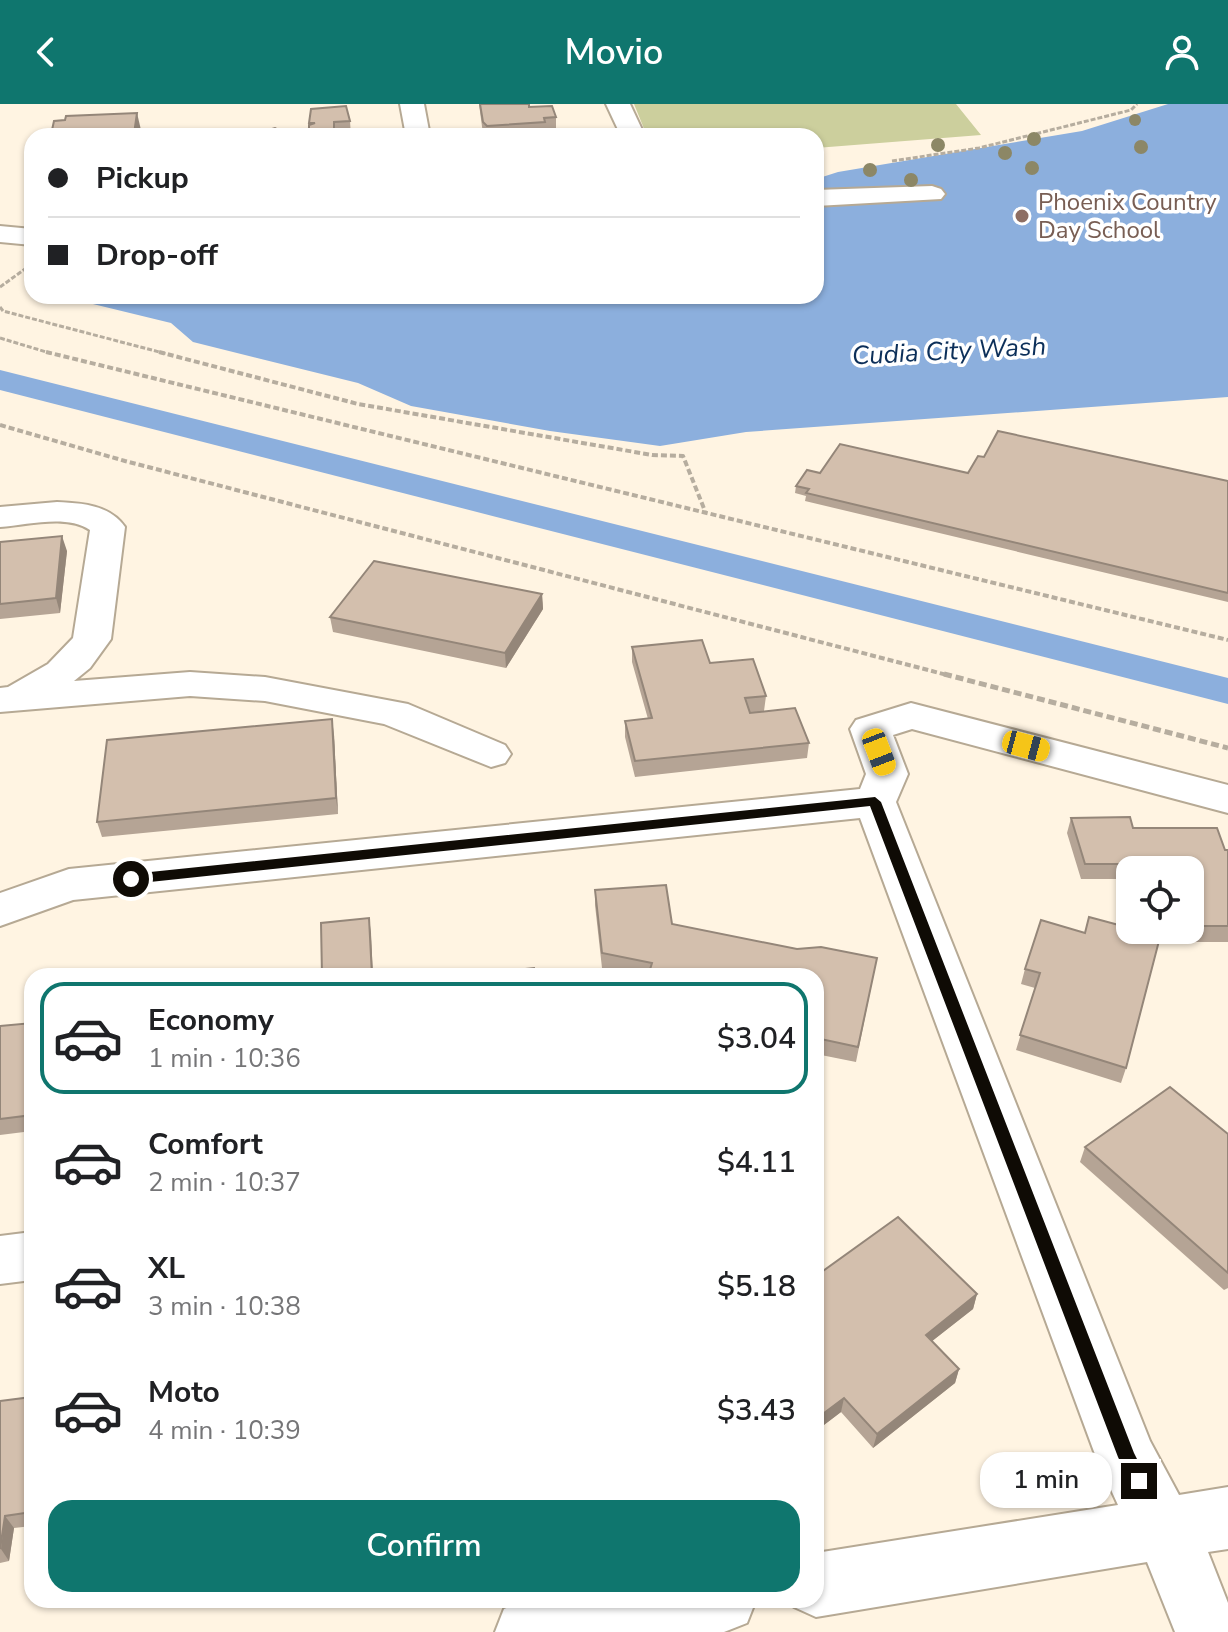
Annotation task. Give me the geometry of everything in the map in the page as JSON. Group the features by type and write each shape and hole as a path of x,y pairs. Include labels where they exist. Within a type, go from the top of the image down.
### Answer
{"street":[{"path":"412,104 416,128"},
{"path":"618,104 629,128"},
{"path":"824,198 932,194"},
{"path":"0,234 24,236"},
{"path":"0,517 88,514 102,519 108,527 92,639 62,672 7,699"},
{"path":"7,699 190,684 265,689 394,713 491,754"},
{"path":"1207,1632 1179,1559 1126,1457 875,802 887,774 870,729 911,716 1228,799"},
{"path":"0,910 69,885 875,802"},
{"path":"0,1260 24,1257"},
{"path":"824,1584 1228,1518"},
{"path":"527,1632 675,1608"}],"path":[{"path":"888,161 979,148 1131,110 1137,104"},
{"path":"0,287 24,269"},
{"path":"0,307 3,311 358,404 652,455 683,456 705,512"},
{"path":"0,338 67,358 1228,640"},
{"path":"0,425 140,465 1228,748"}],"green space":[{"path":"634,104 956,104 981,135 824,147 824,128 644,128"}],"water":[{"name":"Phoenix Country Day School","path":"1168,104 1228,104 1228,397 746,432 660,446 550,431 411,406 358,383 193,342 171,323 93,304 824,304 824,176 1082,131"}],"building":[{"path":"480,104 552,106 556,117 544,118 545,122 487,126 483,122"},
{"path":"346,106 350,121 334,122 334,128 309,128 315,123 309,123 311,109"},
{"path":"137,113 135,128 52,128 54,121 65,120 66,116"},
{"path":"998,431 1228,481 1228,593 806,493 809,489 796,486 807,470 820,473 840,444 968,473 978,456 984,457"},
{"path":"62,536 56,598 0,604 0,542"},
{"path":"374,561 542,594 505,653 330,617"},
{"path":"702,640 710,663 753,659 766,696 745,698 750,713 795,708 809,743 635,761 625,721 652,718 632,647"},
{"path":"332,719 336,798 97,822 107,740"},
{"path":"1130,817 1133,828 1217,828 1225,850 1228,850 1228,926 1204,926 1204,856 1116,856 1116,864 1085,864 1071,818"},
{"path":"666,885 672,924 797,949 821,947 877,958 858,1047 824,1040 824,968 650,968 652,963 602,953 595,890"},
{"path":"1089,917 1116,924 1116,944 1158,944 1126,1068 1020,1035 1040,973 1025,969 1041,920 1085,933"},
{"path":"369,918 372,968 322,968 321,923"},
{"path":"24,1024 24,1116 0,1119 0,1026"},
{"path":"1170,1087 1228,1134 1228,1273 1085,1147"},
{"path":"898,1217 977,1294 926,1335 959,1369 877,1434 844,1398 824,1413 824,1270"},
{"path":"24,1398 24,1513 5,1516 0,1549 0,1401"}],"waterway":[{"path":"0,380 1228,691"}],"place":[{"name":"Phoenix Country Day School","path":"1022,216"}],"route":[{"path":"131,879 875,802 1126,1457 1139,1481"}],"water label":[{"name":"Cudia City Wash","path":"949,351"}]}
